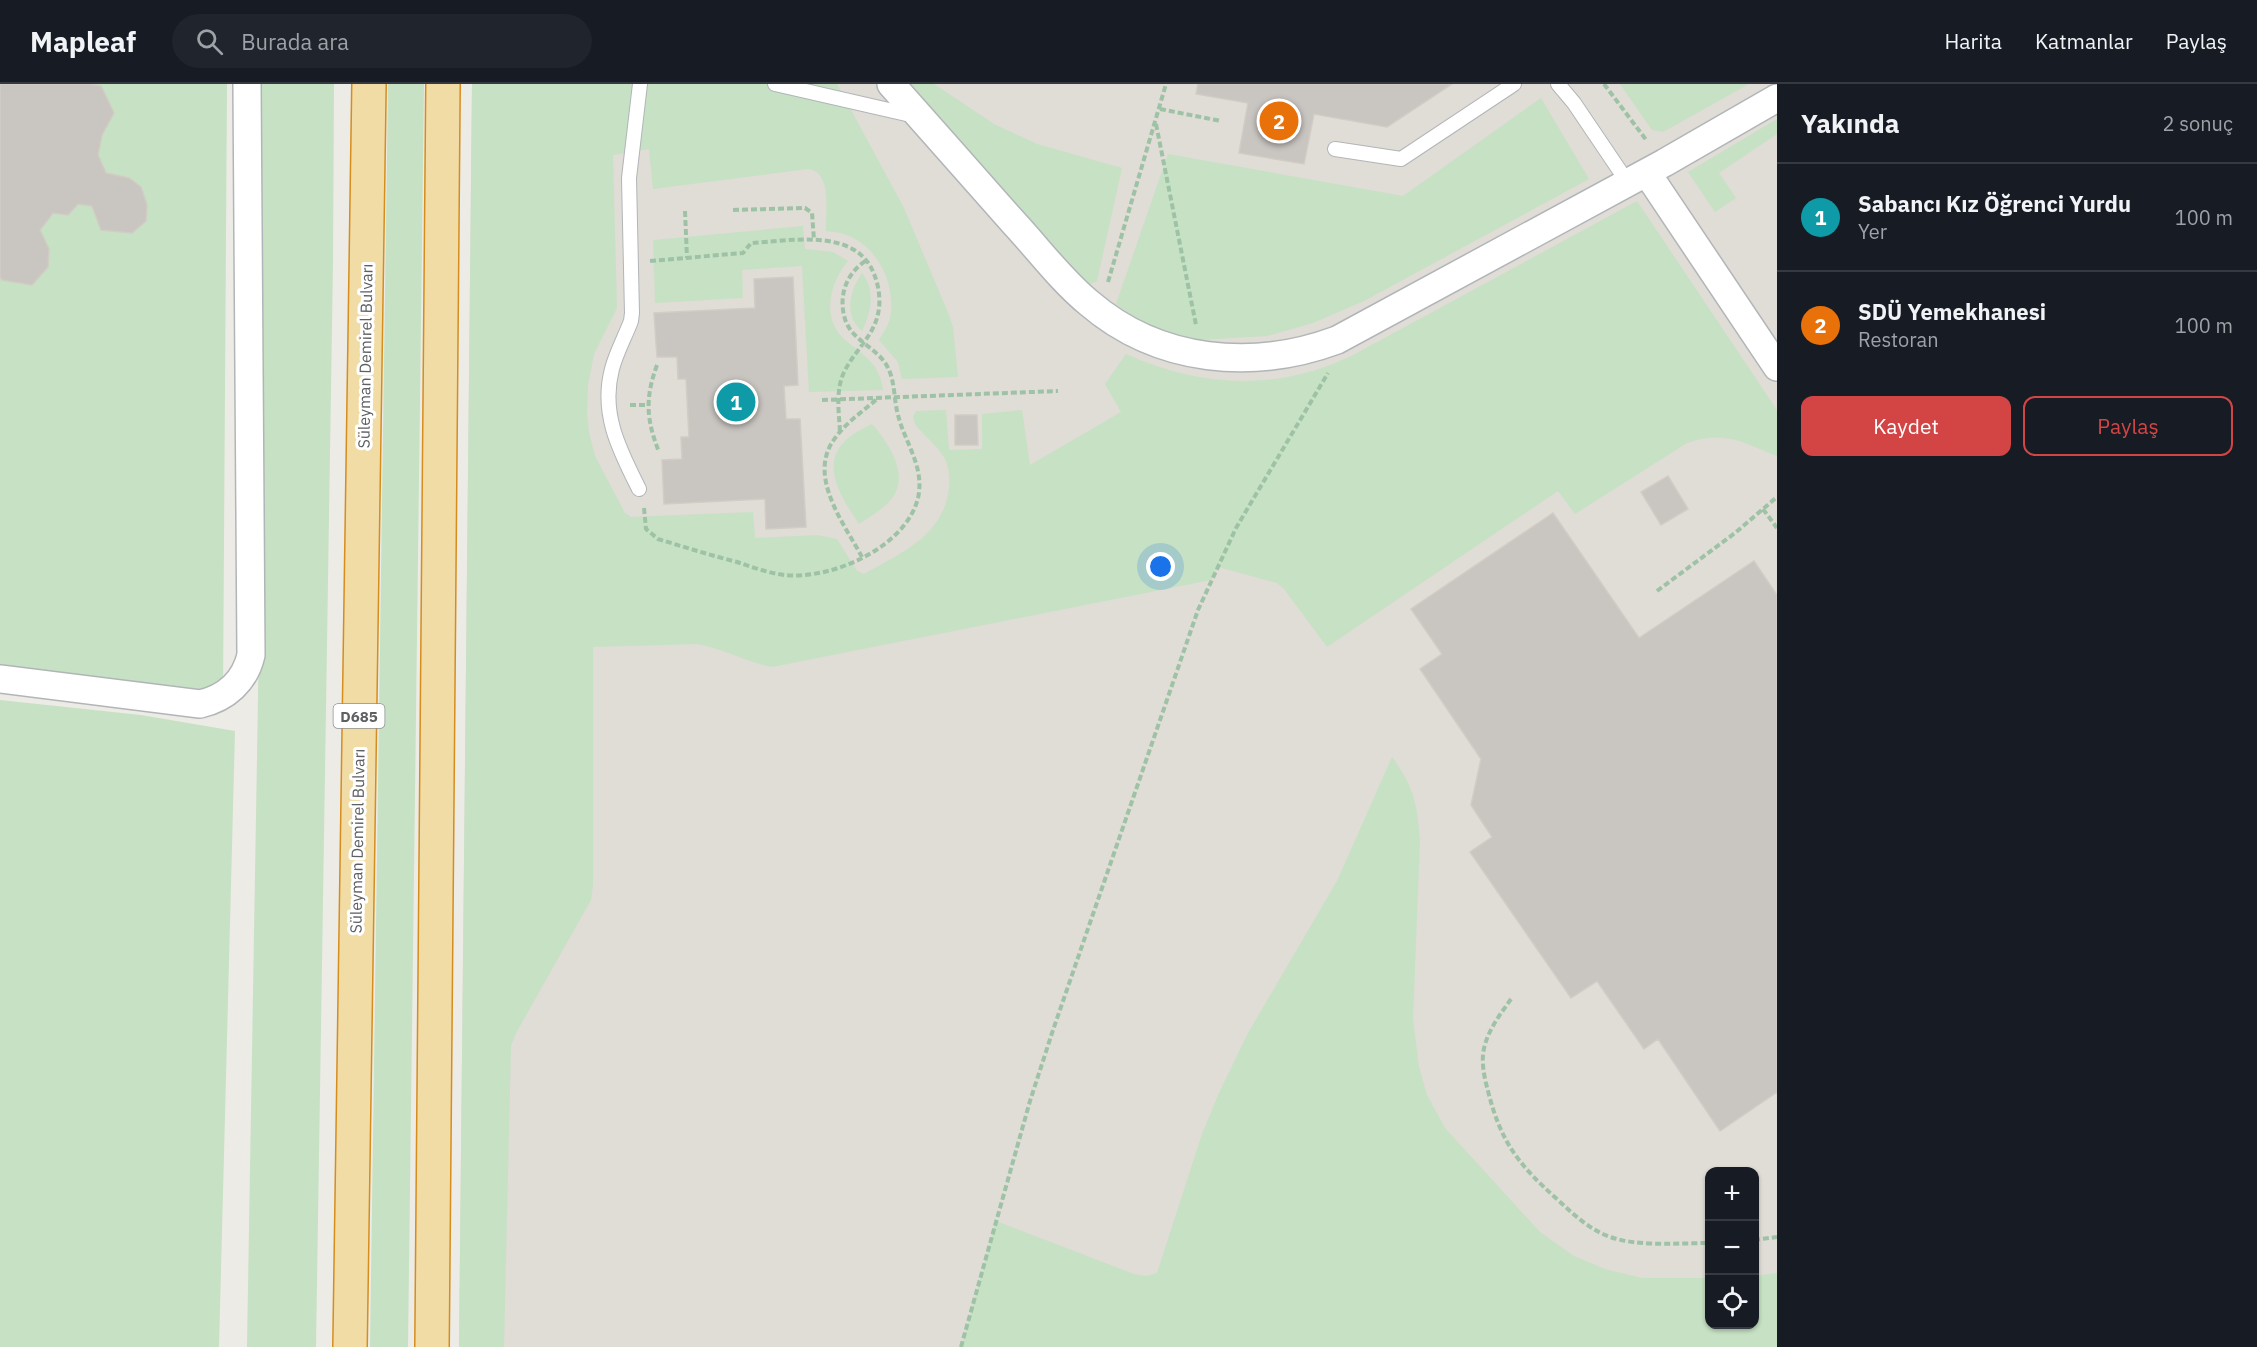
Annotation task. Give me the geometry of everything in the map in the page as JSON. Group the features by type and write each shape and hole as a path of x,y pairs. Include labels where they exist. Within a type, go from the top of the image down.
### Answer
{"highway":[{"name":"Süleyman Demirel Bulvarı","path":"350,1347 369,84"},
{"path":"432,1347 443,84"}],"street":[{"path":"0,679 200,704 216,699 230,690 242,678 249,663 251,643 247,84"},
{"path":"891,84 1069,284 1099,311 1116,323 1157,344 1201,356 1247,359 1308,350 1337,340 1637,178 1777,98"},
{"path":"1637,178 1777,367"}],"lane":[{"path":"639,489 618,446 609,411 608,396 612,366 631,321 632,262 629,178 640,84"},
{"path":"775,84 920,117"},
{"path":"1335,149 1401,159 1514,84"},
{"path":"1558,84 1637,178"}],"path":[{"path":"1099,311 1166,84"},
{"path":"1604,84 1617,101"},
{"path":"1160,109 1221,121"},
{"path":"1156,123 1201,356"},
{"path":"733,210 805,208 812,213 814,240"},
{"path":"685,211 687,258"},
{"path":"632,262 743,254 751,243 814,240 849,247 867,260 878,283 878,315 864,343 843,375 838,399 840,432"},
{"path":"639,489 644,502 646,529 658,539 786,575 820,574 862,557 894,535 913,510 918,497 918,472 916,460 898,415 892,378 885,362 855,336 846,321 844,288 853,271 867,260"},
{"path":"657,365 648,393 647,405 659,452"},
{"path":"961,1347 1049,1040 1198,610 1236,528 1332,366 1322,369"},
{"path":"822,400 1058,391"},
{"path":"862,557 827,486 826,454 840,432 878,398"},
{"path":"1657,591 1735,533 1777,496"},
{"path":"1764,509 1777,528"},
{"path":"1511,999 1495,1021 1486,1041 1483,1056 1484,1072 1496,1121 1517,1159 1582,1223 1611,1237 1633,1241 1705,1244"},
{"path":"1759,1239 1777,1237"}],"shaded area":[{"path":"472,84 1777,84 1777,1347 459,1347"}],"green space":[{"path":"0,84 227,84 223,695 0,679"},
{"path":"262,84 334,84 316,1347 247,1347 262,461"},
{"path":"388,84 424,84 408,1347 370,1347"},
{"path":"472,84 837,84 904,208 949,315 953,327 958,377 902,379 898,362 879,340 889,322 891,307 891,295 884,272 879,262 863,244 847,235 826,231 826,194 821,177 816,172 808,169 653,189 649,149 613,155 617,308 594,354 588,385 587,413 595,456 625,513 631,517 753,512 755,538 817,535 837,539 857,571 864,574 904,552 927,534 943,510 948,495 949,477 945,459 915,424 913,417 916,411 946,410 949,450 982,449 982,414 1022,410 1030,465 1121,412 1105,384 1126,354 1183,374 1212,379 1269,380 1298,375 1355,354 1637,201 1777,410 1777,456 1733,439 1700,439 1687,443 1575,514 1558,491 1327,647 1284,589 1277,583 1218,567 1211,580 772,667 698,644 593,647 593,885 591,900 516,1033 511,1046 504,1347 459,1347"},
{"path":"906,84 934,84 994,124 1037,144 1122,168 1097,281 1087,286"},
{"path":"1620,84 1749,84 1663,132 1652,130"},
{"path":"1541,98 1589,179 1364,301 1313,323 1267,336 1199,340 1167,332 1135,318 1116,304 1168,154 1403,196"},
{"path":"1777,119 1777,134 1719,173 1736,198 1715,212 1688,172"},
{"path":"803,226 805,249 833,252 848,261 833,288 830,309 832,319 842,337 874,365 883,390 809,392 802,266 742,270 743,298 655,303 653,240"},
{"path":"862,273 869,287 871,302 862,331 852,318 850,302 854,287"},
{"path":"872,424 892,452 899,474 898,485 886,505 859,524 840,492 834,468 835,457 841,446 851,436"},
{"path":"0,700 141,715 235,731 219,1347 0,1347"},
{"path":"1392,757 1410,787 1420,840 1413,1019 1419,1067 1427,1095 1445,1128 1540,1232 1574,1256 1605,1269 1642,1278 1705,1278 1705,1329 1759,1329 1759,1275 1777,1273 1777,1347 961,1347 996,1221 1134,1274 1147,1276 1157,1273 1202,1134 1219,1093 1248,1033 1337,881"}],"building":[{"path":"0,84 101,86 114,113 102,135 98,155 106,173 129,178 141,187 147,205 146,221 132,233 101,230 92,206 78,204 68,215 53,213 40,230 49,249 48,267 32,285 2,280 0,277"},
{"path":"1198,84 1452,84 1387,127 1314,114 1304,164 1239,153 1248,103 1196,94"},
{"path":"793,277 798,385 784,386 786,419 800,419 806,527 766,529 765,499 664,504 662,460 682,459 681,437 689,437 686,379 678,379 677,357 657,357 654,313 755,308 754,279"},
{"path":"955,415 977,415 978,445 955,445"},
{"path":"1668,476 1688,509 1661,525 1641,492"},
{"path":"1553,513 1639,638 1754,561 1777,595 1777,1092 1720,1131 1658,1039 1644,1049 1597,981 1571,998 1470,852 1492,837 1471,805 1481,759 1420,669 1442,654 1411,609"}],"place":[{"name":"SDÜ Yemekhanesi","path":"1279,121"},
{"name":"Sabancı Kız Öğrenci Yurdu","path":"736,402"}]}
